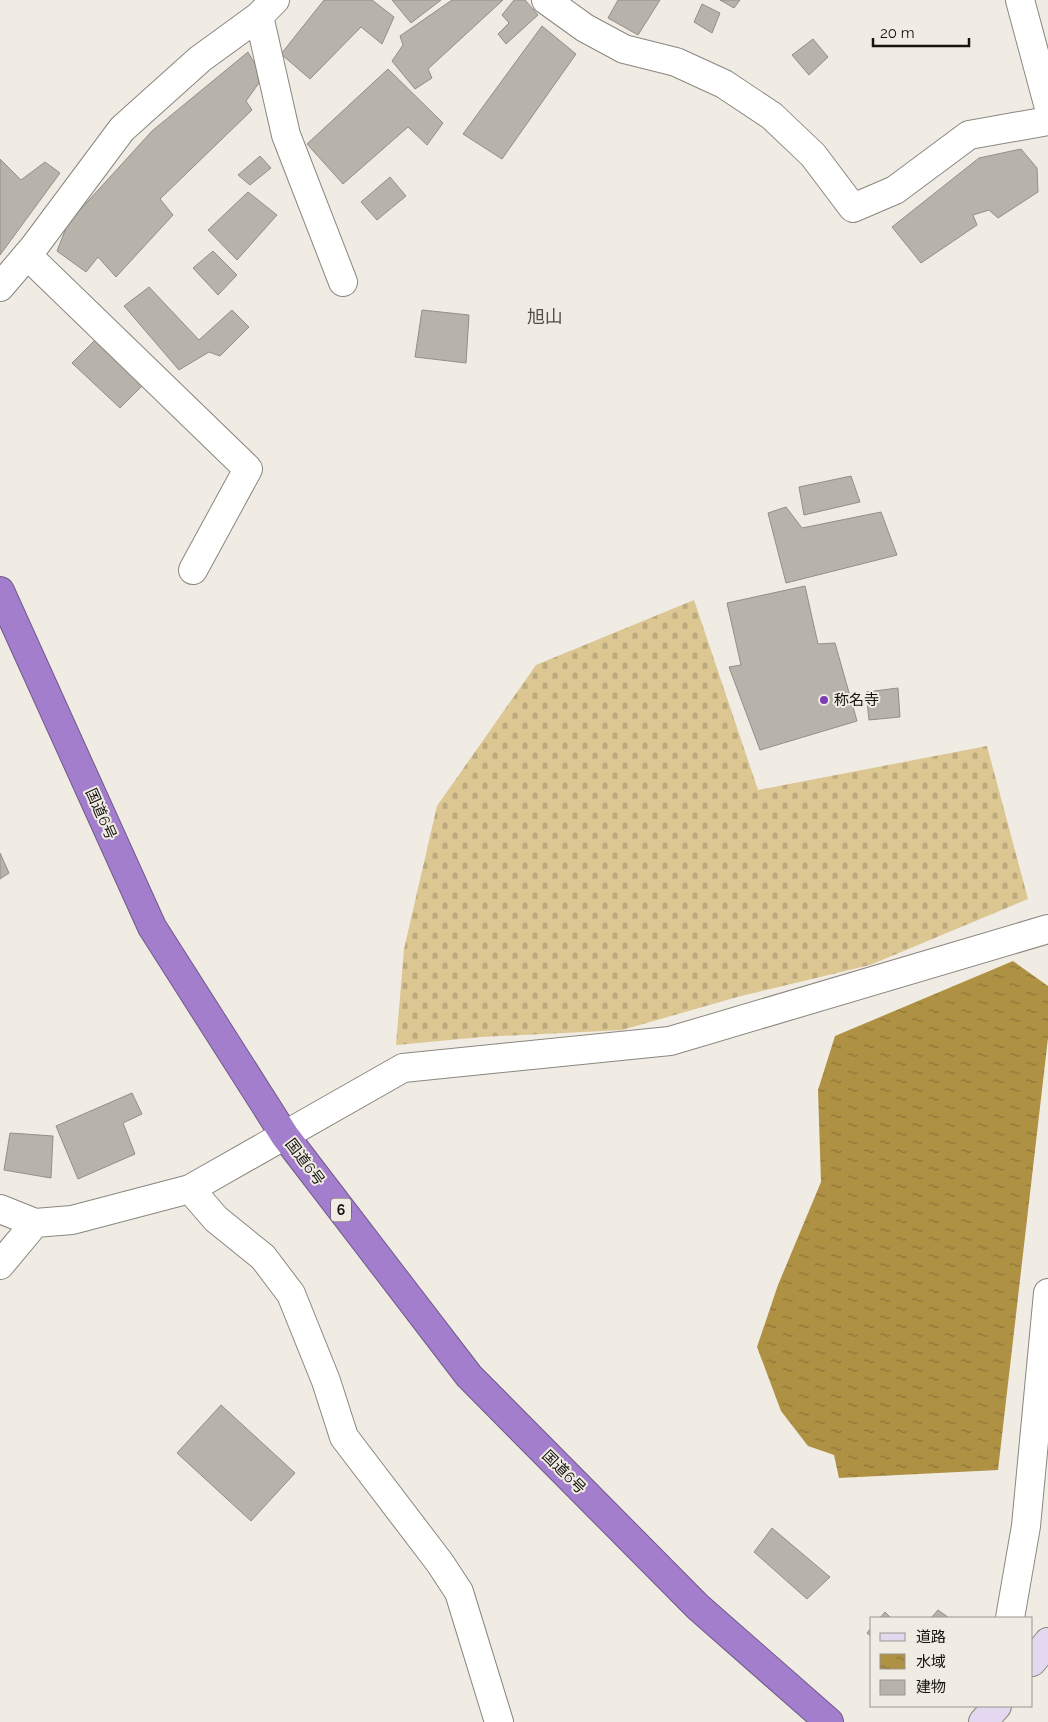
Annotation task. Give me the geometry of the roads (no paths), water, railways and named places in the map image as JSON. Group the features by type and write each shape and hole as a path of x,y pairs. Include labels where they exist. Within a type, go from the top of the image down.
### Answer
{"highway":[{"name":"国道6号","path":"0,591 152,927 284,1136 469,1376 698,1608 829,1722"}],"street":[{"path":"546,0 586,28 624,49 684,65 724,84 764,110 813,155 853,208 895,190 969,135 1048,121"},
{"path":"1020,0 1048,104"},
{"path":"0,286 27,255 122,129 200,60 267,8 286,136 344,282"},
{"path":"27,255 248,470 193,570"},
{"path":"0,1209 35,1223 72,1220 190,1189 403,1068 670,1041 1048,928"},
{"path":"190,1189 216,1219 262,1257 291,1294 326,1381 344,1438 440,1563 458,1592 499,1722"},
{"path":"0,1265 35,1223"},
{"path":"1010,1617 1026,1526 1048,1293"},
{"path":"1033,1661 1048,1642"}],"water":[{"path":"1013,961 1048,986 1048,1038 998,1470 839,1478 834,1455 808,1446 781,1411 757,1347 778,1285 821,1182 818,1090 835,1036"}],"place":[{"name":"称名寺","path":"824,700"}],"district":[{"name":"旭山","path":"545,316"}]}
